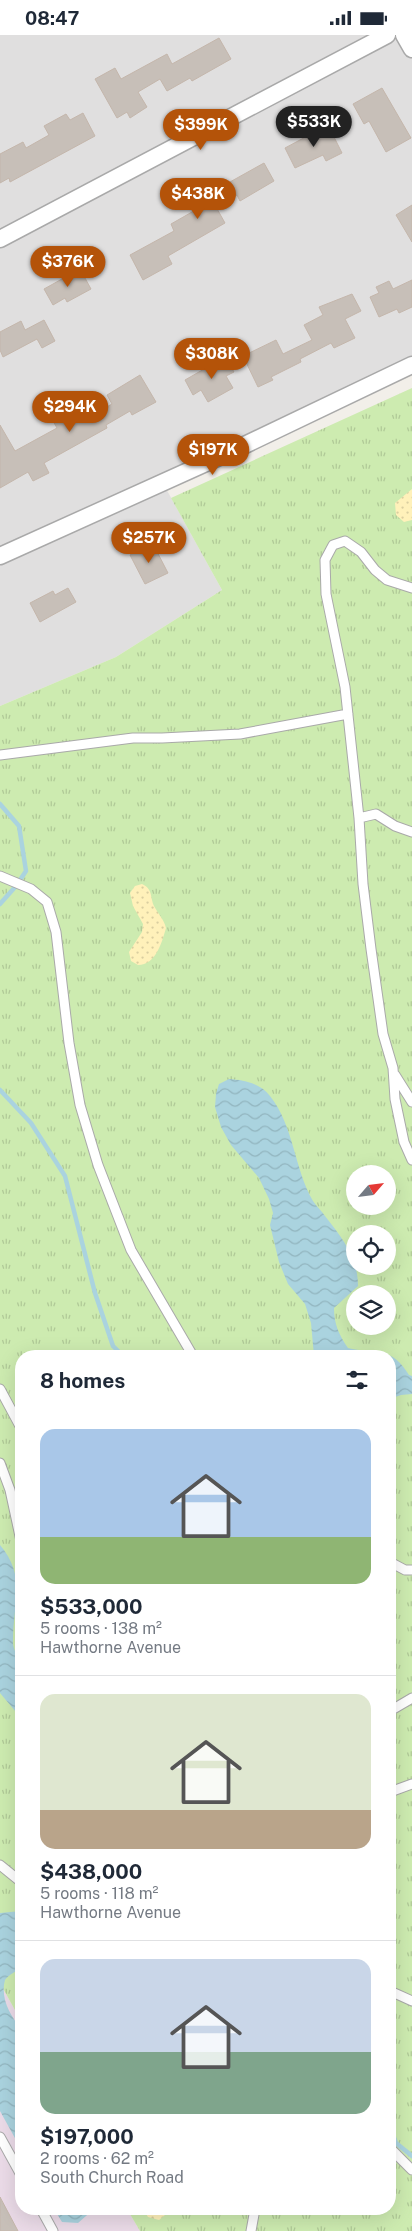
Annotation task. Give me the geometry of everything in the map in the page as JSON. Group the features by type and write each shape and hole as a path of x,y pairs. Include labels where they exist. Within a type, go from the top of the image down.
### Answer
{"street":[{"path":"0,239 387,35"},
{"path":"404,35 412,49"},
{"path":"0,556 228,453 412,365"}],"lane":[{"path":"412,589 387,580 375,570 361,552 345,541 333,545 325,561 326,594 345,687 359,818 363,884 383,1033 394,1073 395,1099 404,1142 412,1160"},
{"path":"0,755 133,738 162,739 240,734 348,715"},
{"path":"359,818 376,815 412,833"},
{"path":"5,877 28,887 47,902 56,932 69,1043 80,1105 98,1165 131,1250 189,1350"},
{"path":"394,1073 412,1102"},
{"path":"0,1389 15,1417"},
{"path":"0,1463 10,1490 15,1513"},
{"path":"396,1565 405,1570 412,1570"},
{"path":"396,1707 412,1698"},
{"path":"396,1790 412,1784"},
{"path":"0,1865 15,1877"},
{"path":"396,1994 412,2001"},
{"path":"0,2137 15,2164"},
{"path":"396,2154 412,2170"},
{"path":"44,2215 53,2231"},
{"path":"251,2231 254,2215"}],"shaded area":[{"path":"0,35 412,35 412,359 0,550"},
{"path":"164,485 222,590 116,657 0,706 0,562"},
{"path":"0,1983 15,2010 15,2215 131,2215 140,2231 0,2231"}],"green space":[{"path":"412,388 412,2231 140,2231 131,2215 396,2215 396,1350 15,1350 15,2010 0,1983 0,706 116,657 222,590 171,498"}],"sand":[{"path":"412,489 412,520 404,522 396,515 395,503"},
{"path":"142,884 150,891 154,906 166,928 154,957 144,964 138,965 131,961 129,952 142,932 143,924 133,906 130,893 135,886"},
{"path":"147,2215 165,2215 159,2220"}],"water":[{"path":"229,1079 251,1083 261,1088 270,1096 278,1108 313,1201 346,1246 346,1275 357,1275 358,1285 346,1285 346,1297 334,1308 334,1314 342,1339 348,1348 359,1350 313,1350 311,1323 305,1304 288,1284 279,1262 270,1225 273,1213 269,1199 259,1178 231,1145 221,1127 215,1107 216,1094 219,1084"},
{"path":"396,1360 412,1376 412,1394 396,1397"},
{"path":"0,1545 8,1557 15,1575 13,1644 15,1650 15,1711 0,1693"},
{"path":"15,1912 15,1972 6,1978 4,1993 7,2006 15,2020 15,2138 0,2111 0,1913"},
{"path":"58,2215 87,2215 78,2223 62,2222"}],"building":[{"path":"219,38 231,59 192,81 190,78 167,91 160,79 138,92 147,107 130,118 127,112 117,118 95,79 115,68 121,79 167,54 172,64"},
{"path":"382,88 411,138 386,152 369,121 364,124 353,104"},
{"path":"83,113 95,136 10,182 9,178 0,183 0,154 23,142 26,148 49,135 44,126 66,114 70,120"},
{"path":"328,125 342,153 326,161 323,155 295,168 285,148"},
{"path":"264,163 274,181 240,201 237,195 216,207 225,223 168,256 172,264 143,280 130,255 174,231 171,224 199,208 189,190 206,181 212,192"},
{"path":"412,205 412,242 396,215"},
{"path":"80,269 91,289 67,302 65,298 53,305 44,289"},
{"path":"412,280 412,307 399,313 397,309 379,317 370,297 379,293 376,287 389,281 393,289"},
{"path":"352,294 361,311 345,319 355,338 334,348 331,343 300,359 301,362 271,377 273,380 258,387 243,356 276,340 283,354 312,340 304,325 323,315 319,307"},
{"path":"44,320 55,341 42,348 37,339 3,357 0,350 0,332 21,321 25,330"},
{"path":"225,357 234,372 226,376 233,388 208,402 201,390 193,395 185,380"},
{"path":"140,375 156,402 132,415 130,411 106,425 107,428 44,463 49,473 33,481 28,472 0,488 0,425 15,451 57,428 53,421 73,409 80,422 112,404 107,395"},
{"path":"153,544 168,573 145,584 130,555"},
{"path":"68,588 76,602 40,622 30,603 53,591 55,595"},
{"path":"0,2197 18,2231 0,2231"}],"waterway":[{"path":"0,804 19,826 26,871 0,904"},
{"path":"0,1090 31,1123 65,1176 95,1293 113,1346 117,1350"},
{"path":"396,2143 412,2156"}]}
